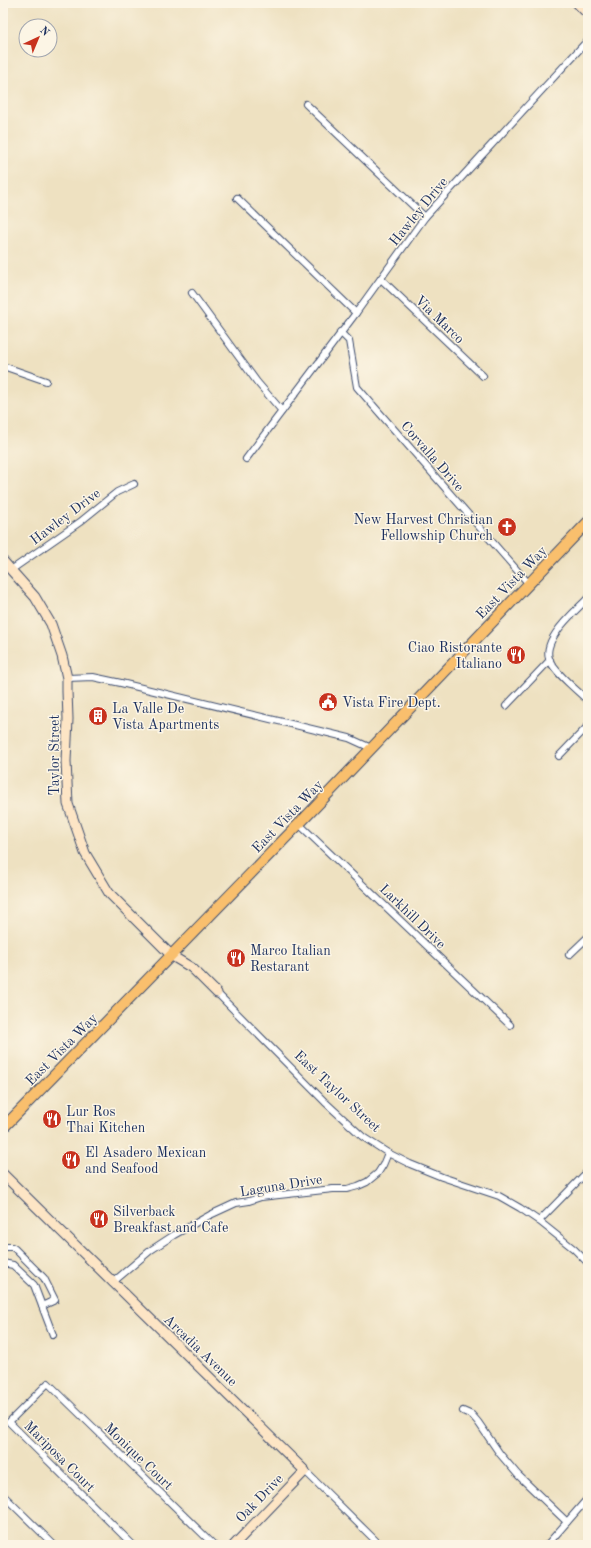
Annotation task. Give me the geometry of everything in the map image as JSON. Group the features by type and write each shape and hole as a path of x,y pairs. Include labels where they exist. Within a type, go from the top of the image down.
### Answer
{"main road":[{"name":"East Vista Way","path":"3,1128 172,956 588,522"}],"street":[{"path":"577,3 588,14"},
{"name":"Hawley Drive","path":"246,459 340,332 356,313 425,217 588,40"},
{"path":"306,104 425,217"},
{"path":"237,198 356,313"},
{"name":"Via Marco","path":"381,279 483,376"},
{"path":"192,293 257,382 282,411"},
{"name":"Corvalla Drive","path":"340,332 349,341 357,387 529,584"},
{"path":"3,366 46,381"},
{"name":"Hawley Drive","path":"11,570 80,522 117,492 134,484"},
{"name":"Taylor Street","path":"3,560 35,596 51,624 62,656 67,678 68,719 66,761 68,804 85,853 110,893 172,956"},
{"path":"586,603 551,639 548,652 550,660 557,671 588,702"},
{"path":"506,706 550,660"},
{"path":"67,678 94,677 121,683 349,738 371,748"},
{"path":"559,756 588,726"},
{"name":"Larkhill Drive","path":"299,824 510,1025"},
{"path":"569,956 588,937"},
{"name":"East Taylor Street","path":"172,956 192,968 325,1102 363,1137 388,1153 410,1164 442,1177 499,1196 539,1220 574,1249 588,1263"},
{"name":"Laguna Drive","path":"112,1283 151,1250 210,1215 236,1203 261,1197 333,1189 346,1189 358,1186 367,1182 378,1173 384,1165 388,1153"},
{"path":"539,1220 588,1171"},
{"name":"Arcadia Avenue","path":"3,1174 112,1283 380,1545"},
{"path":"3,1247 12,1247 15,1249 44,1278 55,1300 42,1306"},
{"path":"3,1263 14,1265 34,1285 53,1334"},
{"name":"Mariposa Court","path":"48,1383 9,1422 133,1545"},
{"name":"Monique Court","path":"48,1383 214,1545"},
{"path":"463,1411 472,1415 478,1422 500,1454 518,1476 567,1522"},
{"name":"Oak Drive","path":"234,1545 304,1471"},
{"path":"3,1495 54,1545"},
{"path":"547,1545 588,1498"}],"place":[{"name":"New Harvest Christian Fellowship Church","path":"507,527"},
{"name":"Ciao Ristorante Italiano","path":"516,655"},
{"name":"Vista Fire Dept.","path":"328,702"},
{"name":"La Valle De Vista Apartments","path":"98,716"},
{"name":"Marco Italian Restarant","path":"236,958"},
{"name":"Lur Ros Thai Kitchen","path":"52,1119"},
{"name":"El Asadero Mexican and Seafood","path":"71,1160"},
{"name":"Silverback Breakfast and Cafe","path":"99,1219"}]}
